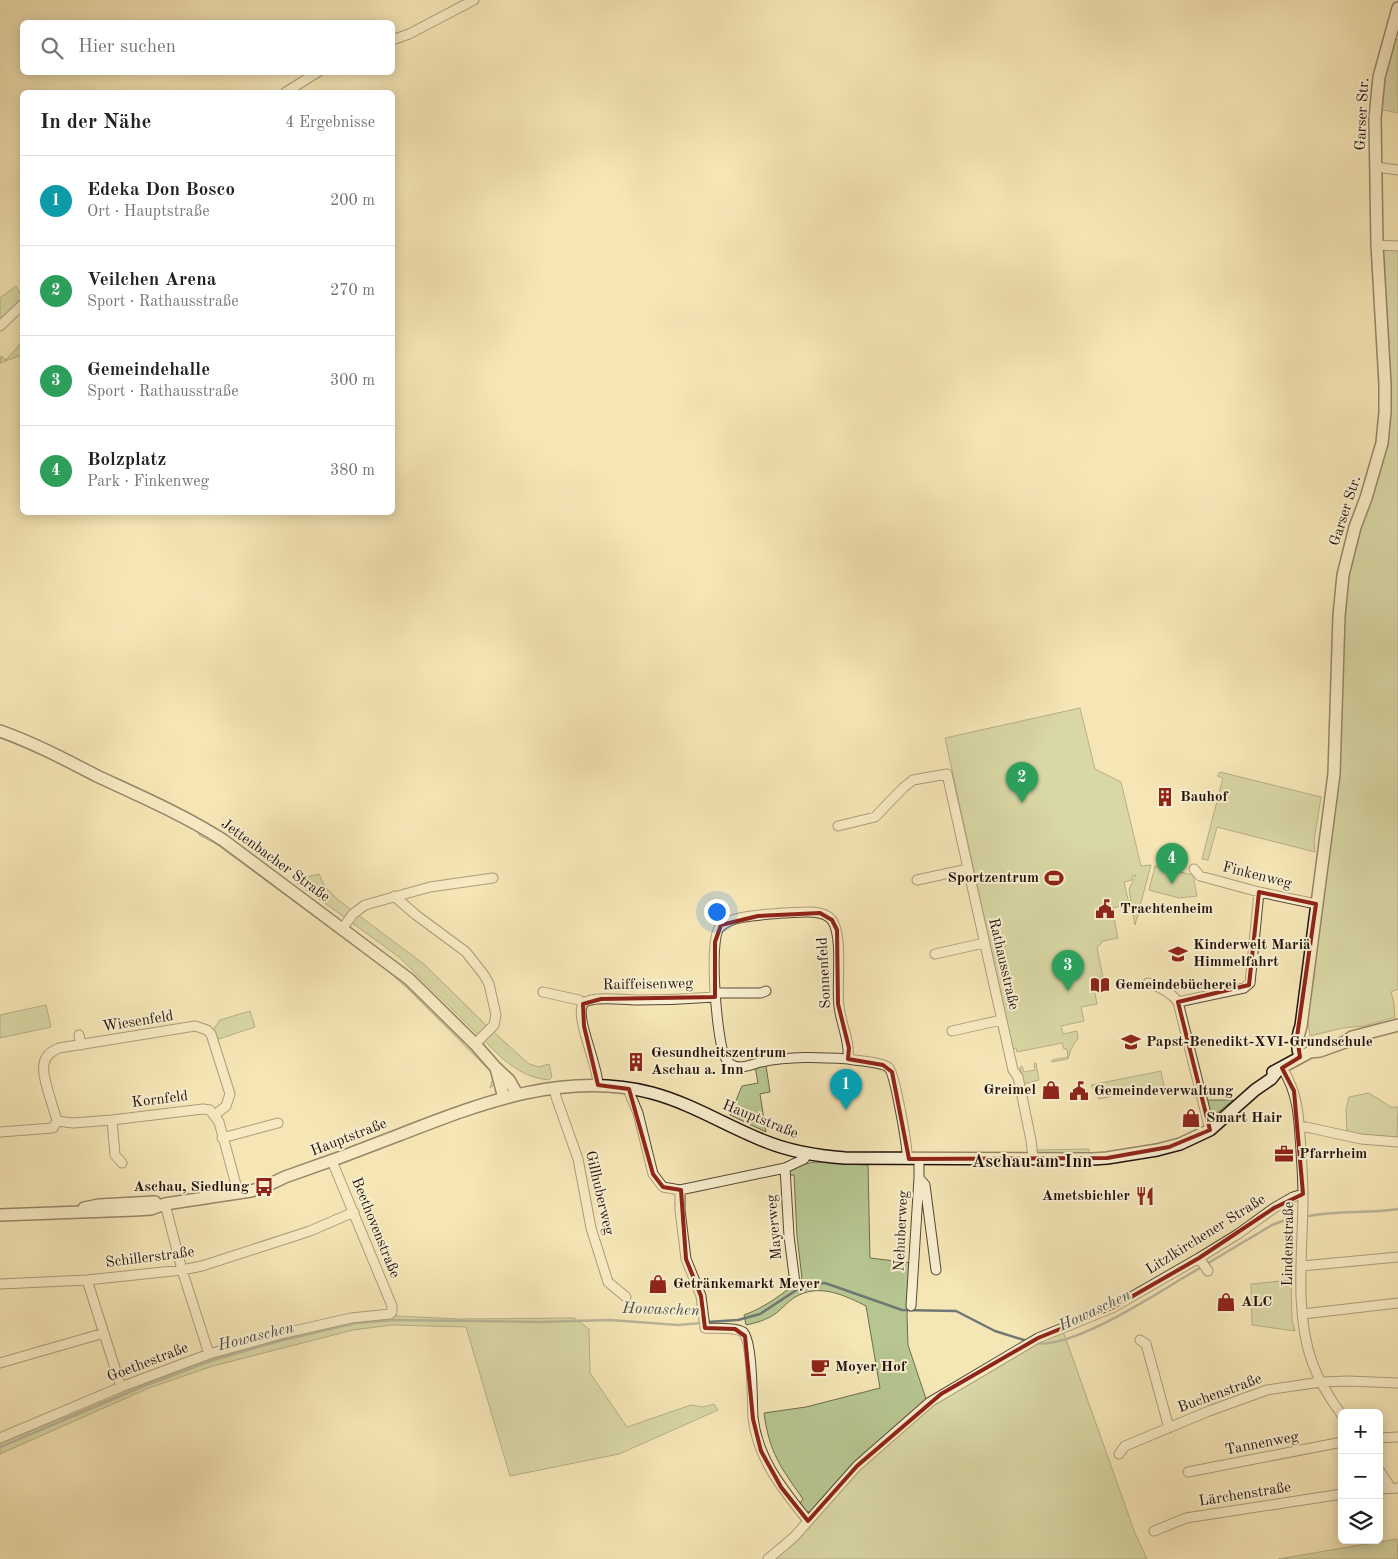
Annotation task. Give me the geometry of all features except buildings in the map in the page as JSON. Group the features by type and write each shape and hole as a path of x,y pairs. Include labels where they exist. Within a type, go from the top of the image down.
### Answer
{"main road":[{"name":"Garser Str.","path":"1306,1054 1297,1045 1334,774 1343,575 1355,527 1366,498 1382,443 1385,412 1377,245 1375,118 1377,86 1398,8"},
{"name":"Jettenbacher Straße","path":"0,731 43,750 224,840 409,979 509,1080 517,1094"},
{"name":"Hauptstraße","path":"0,1215 151,1209 165,1204 238,1192 255,1183 285,1177 332,1161 447,1117 504,1098 554,1088 598,1086 630,1089 673,1100 769,1143 807,1154 845,1158 913,1159 1093,1159 1128,1156 1180,1144 1210,1130 1255,1090 1271,1079 1280,1069 1306,1054 1345,1042 1352,1037 1398,1025"},
{"name":"Jettenbacher Straße","path":"496,1068 504,1098"}],"street":[{"path":"395,39 409,34 474,0"},
{"path":"289,90 313,75"},
{"path":"1376,167 1398,170"},
{"path":"1377,245 1398,246"},
{"path":"0,326 20,306"},
{"name":"Rathausstraße","path":"838,826 875,817 913,780 947,774 1001,1020 1013,1070 1018,1077 1031,1140 1032,1159"},
{"path":"916,880 968,869"},
{"name":"Finkenweg","path":"1194,869 1200,876 1259,892 1316,904"},
{"path":"342,929 358,909 394,896 430,887 493,878"},
{"path":"1178,1002 1244,988 1250,983 1259,892"},
{"path":"394,896 416,916 466,952 484,975 491,992 496,1015 494,1026 475,1044"},
{"name":"Sonnenfeld","path":"848,1059 849,1048 838,1004 837,930 832,920 825,915 813,913 782,913 733,920 721,925 717,929 715,942 715,995 723,1053 729,1063 738,1067 784,1058 800,1057 848,1059 883,1065 892,1072 913,1159"},
{"path":"935,954 984,943"},
{"path":"1148,983 1170,993 1178,1002 1210,1130"},
{"path":"715,995 761,993 766,991"},
{"name":"Raiffeisenweg","path":"542,992 579,1000 583,1004"},
{"name":"Raiffeisenweg","path":"583,1004 592,1000 671,1000 715,995"},
{"name":"Raiffeisenweg","path":"583,1004 584,1026 597,1073 598,1086"},
{"path":"952,1031 1001,1020"},
{"name":"Wiesenfeld","path":"57,1121 44,1076 43,1065 47,1056 54,1050 195,1026 208,1030 215,1042 230,1094 226,1106 215,1116"},
{"path":"79,1035 81,1045"},
{"name":"Lindenstraße","path":"1280,1069 1290,1080 1300,1128 1303,1194 1303,1314 1306,1342 1321,1382 1338,1409"},
{"name":"Gillhuberweg","path":"554,1088 578,1159 591,1228 608,1282 626,1297"},
{"path":"630,1089 653,1174 663,1186 680,1190 785,1168 804,1159 807,1154"},
{"name":"Kornfeld","path":"0,1132 53,1128 57,1121 73,1123 112,1120 203,1109 210,1110 215,1116"},
{"path":"215,1116 219,1122 238,1192"},
{"name":"Kornfeld","path":"112,1120 115,1155 122,1163"},
{"path":"222,1138 278,1123"},
{"path":"1300,1128 1306,1127 1361,1139 1398,1142"},
{"name":"Nehuberweg","path":"911,1306 919,1178 913,1159"},
{"name":"Beethovenstraße","path":"332,1161 392,1306"},
{"name":"Mayerweg","path":"785,1168 789,1236 795,1283"},
{"path":"919,1178 925,1185 936,1270"},
{"path":"680,1190 680,1210 686,1259 701,1296 705,1328 735,1329 741,1331 746,1336 751,1367 754,1419 761,1451 781,1487 808,1521"},
{"name":"Litzlkirchener Straße","path":"768,1559 794,1537 857,1466 930,1402 1038,1338 1112,1308 1201,1260 1274,1208 1293,1197 1303,1194"},
{"path":"165,1204 182,1270 209,1354"},
{"name":"Schillerstraße","path":"0,1284 87,1280 182,1270 202,1266 310,1230 354,1212"},
{"path":"1302,1266 1398,1257"},
{"path":"1201,1260 1208,1271"},
{"path":"87,1280 121,1387"},
{"path":"1303,1314 1398,1303"},
{"name":"Goethestraße","path":"0,1438 121,1387 209,1354 341,1320 390,1314 392,1306"},
{"path":"0,1363 104,1333"},
{"path":"1140,1340 1146,1344 1169,1428"},
{"name":"Buchenstraße","path":"1119,1454 1126,1446 1209,1411 1267,1390 1321,1382 1348,1381 1398,1384"},
{"path":"1383,1438 1398,1437"},
{"name":"Tannenweg","path":"1188,1472 1338,1443"},
{"path":"1383,1475 1394,1488"},
{"name":"Lärchenstraße","path":"1154,1531 1186,1518 1338,1495"}],"highlighted area":[{"path":"1259,892 1316,904 1297,1037 1300,1057 1282,1068 1294,1091 1303,1194 1274,1208 1199,1258 1112,1308 1038,1338 941,1394 857,1466 808,1521 781,1487 761,1451 753,1419 745,1336 735,1329 705,1328 701,1296 686,1259 681,1190 663,1187 653,1174 629,1089 598,1085 584,1026 583,1004 601,999 715,997 715,942 721,925 758,916 820,913 832,920 837,930 838,1004 849,1048 848,1059 883,1065 892,1072 909,1159 1107,1158 1169,1147 1210,1130 1178,1002 1249,985"}],"green space":[{"path":"1392,38 1398,40 1398,113 1379,109 1380,93"},
{"path":"1398,248 1398,989 1391,992 1395,1017 1364,1026 1343,1028 1310,1036 1307,1017 1345,596 1352,554 1380,467 1382,250"},
{"path":"16,286 20,294 20,300 0,319 0,298"},
{"path":"20,344 20,356 0,363 1,356 6,360"},
{"name":"Sportzentrum","path":"1080,708 1095,769 1121,782 1141,866 1151,865 1135,925 1129,889 1136,875 1132,876 1132,880 1124,882 1129,904 1112,908 1118,938 1103,941 1097,948 1103,977 1092,979 1097,1004 1081,1007 1084,1021 1061,1026 1063,1034 1077,1031 1078,1038 1071,1049 1068,1059 1052,1062 1052,1060 1068,1057 1067,1049 1064,1049 1062,1043 1017,1052 1016,1048 1013,1049 945,738"},
{"path":"1220,772 1321,797 1314,841 1315,852 1217,827 1208,860 1202,859 1223,778 1217,776"},
{"path":"198,831 215,840 239,857 377,962 216,844 199,835"},
{"path":"1155,866 1193,875 1197,896 1179,898 1149,890"},
{"path":"319,874 325,887 337,899 425,965 529,1064 539,1067 549,1064 552,1077 549,1080 536,1078 524,1073 503,1059 399,957 293,880"},
{"path":"382,966 415,991 490,1067 497,1082 490,1088 493,1078 489,1070 406,987"},
{"path":"46,1005 51,1027 0,1038 0,1015"},
{"path":"250,1011 255,1027 219,1039 213,1030 220,1020"},
{"path":"1036,1063 1039,1080 1024,1084 1020,1067 1022,1066 1024,1072 1035,1070 1034,1064"},
{"path":"766,1066 770,1092 760,1094 766,1132 730,1115 742,1086 758,1083 755,1067"},
{"path":"1161,1071 1164,1086 1099,1099 1091,1085"},
{"path":"1369,1093 1391,1107 1398,1107 1397,1139 1347,1132 1346,1109 1349,1097"},
{"path":"1205,1100 1233,1100 1210,1119"},
{"path":"1089,1149 1089,1153 1038,1153 1037,1150"},
{"path":"813,1162 868,1165 870,1258 912,1263 907,1315 908,1345 926,1399 857,1463 814,1510 807,1512 798,1506 803,1499 777,1459 769,1439 764,1413 806,1407 880,1388 866,1306 858,1302 842,1295 825,1291 808,1292 793,1299 772,1316 746,1325 744,1315 760,1308 802,1278 797,1236 794,1175 789,1175 792,1168"},
{"path":"1291,1280 1292,1320 1295,1331 1252,1325 1251,1284"},
{"path":"396,1316 459,1319 574,1318 589,1329 590,1373 627,1427 691,1405 703,1407 714,1404 718,1410 619,1454 510,1476 466,1327 392,1325 353,1330 213,1366 149,1388 0,1454 0,1444 211,1357 285,1336 354,1320"},
{"path":"1063,1331 1135,1533 1147,1559 774,1559 861,1467 931,1403 1028,1347"},
{"path":"1397,1539 1398,1559 1278,1559 1367,1544 1383,1544 1383,1541"}],"waterway":[{"name":"Howaschen","path":"1309,1216 1398,1209"},
{"name":"Howaschen","path":"1035,1343 1051,1343 1069,1338 1111,1320 1272,1225 1291,1218"},
{"name":"Howaschen","path":"707,1322 738,1320 760,1314 804,1285 825,1283 902,1310 956,1311 995,1331 1027,1341"},
{"name":"Howaschen","path":"0,1447 144,1386 213,1360 283,1340 356,1323 393,1320 539,1322 610,1320 678,1325 701,1323"}],"place":[{"name":"Bauhof","path":"1165,797"},
{"name":"Veilchen Arena","path":"1022,803"},
{"name":"Sportzentrum","path":"1054,878"},
{"name":"Bolzplatz","path":"1172,884"},
{"name":"Trachtenheim","path":"1105,909"},
{"name":"Kinderwelt Mariä Himmelfahrt","path":"1178,954"},
{"name":"Gemeindebücherei","path":"1100,985"},
{"name":"Gemeindehalle","path":"1068,991"},
{"name":"Papst-Benedikt-XVI-Grundschule","path":"1131,1042"},
{"name":"Gesundheitszentrum Aschau a. Inn","path":"636,1062"},
{"name":"Greimel","path":"1051,1090"},
{"name":"Gemeindeverwaltung","path":"1079,1091"},
{"name":"Edeka Don Bosco","path":"846,1110"},
{"name":"Smart Hair","path":"1191,1118"},
{"name":"Pfarrheim","path":"1284,1154"},
{"name":"Aschau, Siedlung","path":"264,1187"},
{"name":"Ametsbichler","path":"1145,1196"},
{"name":"Getränkemarkt Meyer","path":"658,1284"},
{"name":"ALC","path":"1226,1302"},
{"name":"Moyer Hof","path":"820,1367"}],"district":[{"name":"Aschau am Inn","path":"1032,1162"}]}
